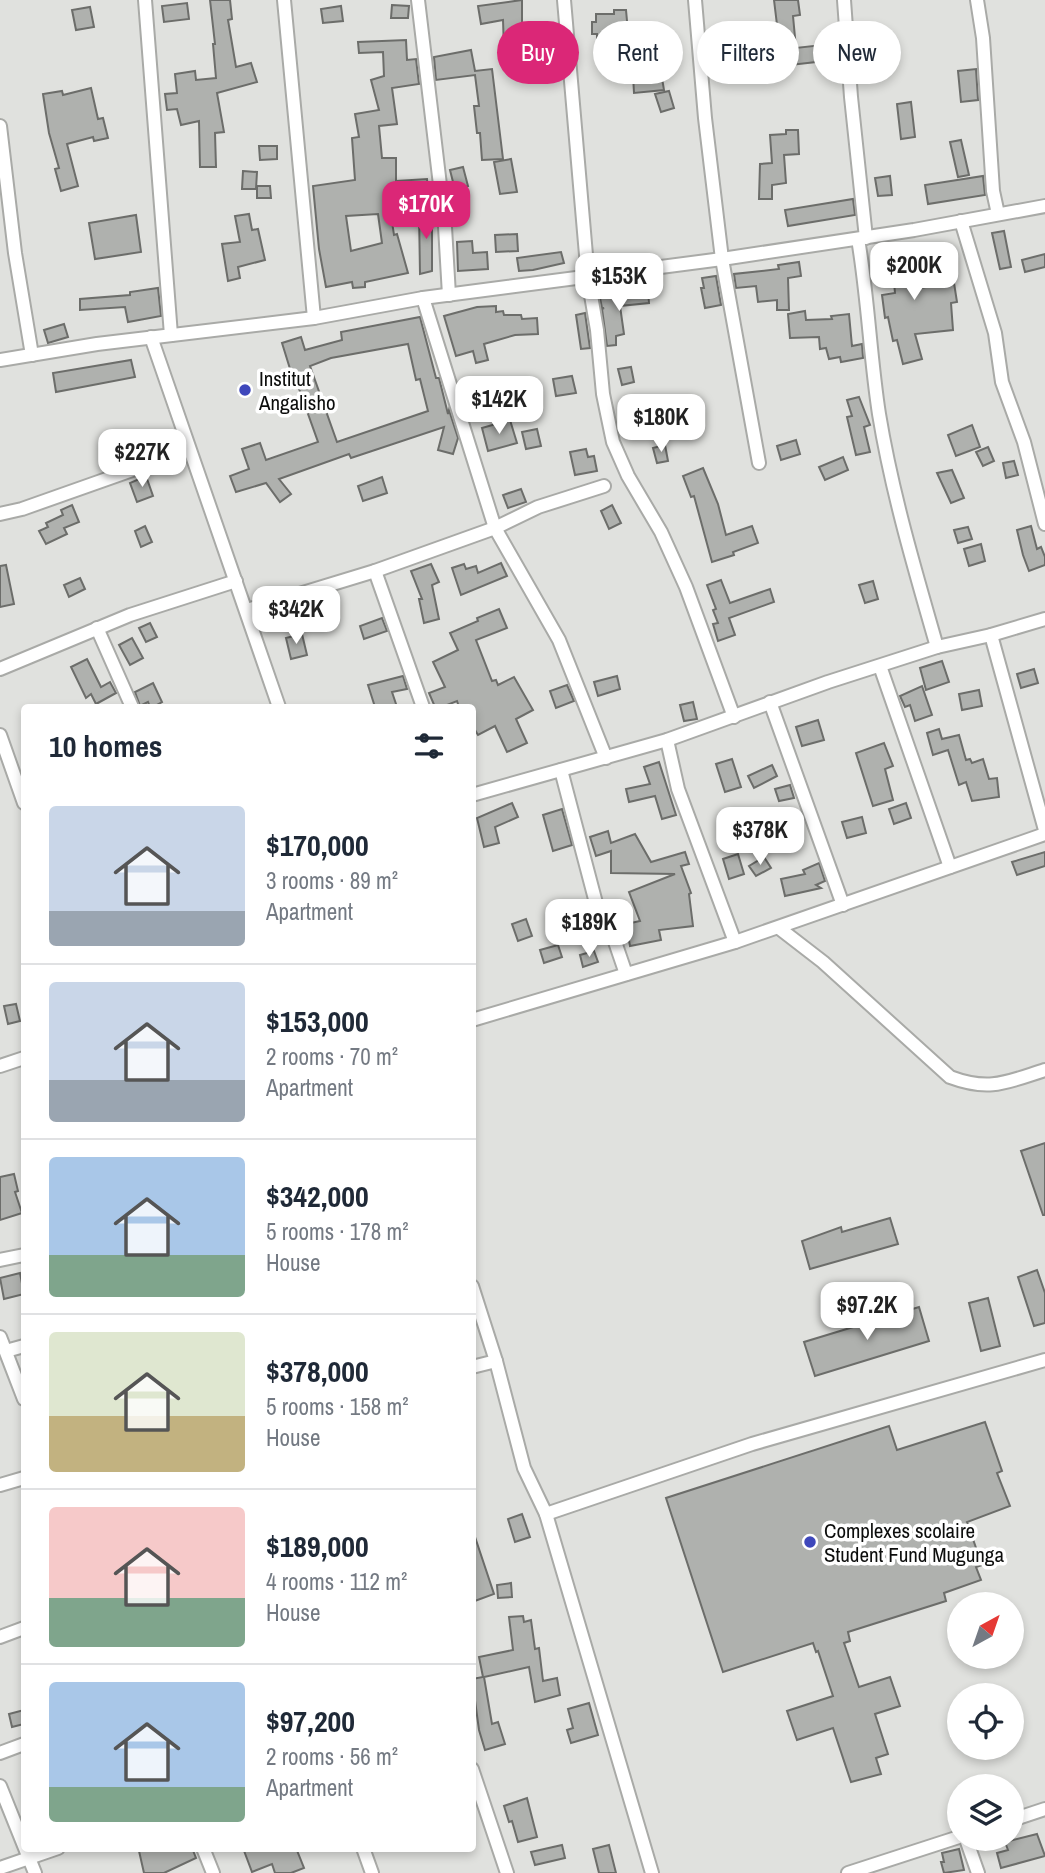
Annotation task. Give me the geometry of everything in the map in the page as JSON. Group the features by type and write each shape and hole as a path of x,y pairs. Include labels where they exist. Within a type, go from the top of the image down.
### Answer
{"street":[{"path":"145,0 171,335"},
{"path":"284,0 314,318"},
{"path":"418,0 445,226 449,295"},
{"path":"565,0 588,278 597,330 603,394 613,442 628,476 661,532 686,587 734,716"},
{"path":"695,0 705,118 722,259 759,463"},
{"path":"844,0 866,286 879,414 907,545 937,647"},
{"path":"976,0 983,38 993,191 999,214"},
{"path":"0,126 15,253 32,355"},
{"path":"0,360 97,344 314,318 423,298 722,259 1045,206"},
{"path":"961,221 995,333 1002,382 1024,442 1045,524"},
{"path":"423,298 495,528 559,640 606,758"},
{"path":"151,337 278,704"},
{"path":"0,514 22,509 189,450"},
{"path":"247,610 375,571 495,528 538,507 604,486"},
{"path":"375,571 422,704"},
{"path":"0,669 130,615 236,580"},
{"path":"476,794 667,740 770,702 937,647 1045,619"},
{"path":"97,628 131,704"},
{"path":"476,1019 779,928 1045,832 991,635"},
{"path":"880,666 950,867"},
{"path":"770,702 843,905"},
{"path":"0,734 21,794"},
{"path":"667,740 678,789 735,942"},
{"path":"561,771 596,903 613,936 626,974"},
{"path":"779,928 823,962 950,1077 964,1083 990,1086 1045,1069"},
{"path":"0,1066 21,1059"},
{"path":"0,1260 21,1256"},
{"path":"476,1298 496,1361 524,1468 546,1514 652,1873"},
{"path":"0,1336 6,1352 6,1367 21,1394"},
{"path":"6,1352 21,1347"},
{"path":"546,1514 752,1444 1045,1360"},
{"path":"476,1366 496,1361"},
{"path":"0,1485 21,1479"},
{"path":"0,1637 21,1629"},
{"path":"0,1753 21,1745"},
{"path":"476,1781 507,1873"},
{"path":"0,1786 21,1839"},
{"path":"1024,1816 1045,1809"},
{"path":"848,1873 947,1841"},
{"path":"970,1851 978,1873"},
{"path":"26,1852 35,1873"},
{"path":"0,1868 45,1852"},
{"path":"205,1852 213,1873"},
{"path":"364,1852 372,1873"}],"building":[{"path":"210,0 230,0 232,19 228,20 236,67 251,63 257,82 217,93 224,132 215,133 216,167 200,167 199,121 181,125 177,109 167,110 165,94 177,93 175,74 195,71 196,80 216,78"},
{"path":"522,0 522,21 503,20 481,24 478,6"},
{"path":"774,0 798,0 800,15 793,16 793,21 777,21"},
{"path":"187,3 189,19 164,22 162,6"},
{"path":"392,5 409,6 408,18 391,18"},
{"path":"341,6 343,21 323,23 321,9"},
{"path":"90,7 94,27 76,30 72,10"},
{"path":"614,10 626,10 627,21 596,21 596,14 614,14"},
{"path":"406,40 407,60 416,59 419,84 392,88 397,124 379,126 382,158 396,158 396,181 427,179 429,201 389,202 394,235 397,234 408,273 365,282 365,287 353,288 352,282 326,287 313,186 355,180 352,138 359,137 355,114 379,110 371,80 384,76 383,52 359,53 358,42","holes":["378,214 382,243 351,251 346,216"]},
{"path":"813,46 813,62 799,64 799,48"},
{"path":"471,50 475,71 492,69 503,159 482,160 474,106 479,106 475,75 436,80 434,57"},
{"path":"976,69 978,100 961,102 958,71"},
{"path":"634,84 663,84 664,90 634,93"},
{"path":"91,88 98,119 103,118 108,138 94,141 93,137 67,144 78,186 61,191 55,169 59,168 49,133 43,94 62,91 63,95"},
{"path":"669,91 674,108 661,112 655,94"},
{"path":"911,102 915,137 901,139 897,104"},
{"path":"786,130 798,130 799,154 784,155 786,183 772,185 772,199 759,199 760,164 772,163 770,135 786,134"},
{"path":"961,140 969,175 958,177 950,142"},
{"path":"259,146 277,146 277,159 260,160"},
{"path":"511,159 517,192 500,194 494,162"},
{"path":"463,167 468,186 455,190 450,170"},
{"path":"243,171 257,172 256,189 242,189"},
{"path":"890,176 892,195 878,196 875,178"},
{"path":"983,176 985,195 928,204 925,185"},
{"path":"257,186 270,186 271,198 257,198"},
{"path":"853,199 855,215 788,226 785,210"},
{"path":"419,211 432,211 432,271 420,274"},
{"path":"249,214 252,230 258,229 265,260 238,267 240,278 228,281 222,244 240,242 235,216"},
{"path":"136,215 141,252 95,259 89,223"},
{"path":"1004,231 1011,267 1000,269 992,233"},
{"path":"517,234 518,251 496,252 495,235"},
{"path":"472,241 473,253 487,252 488,269 458,271 457,242"},
{"path":"910,243 913,247 918,288 954,283 957,302 951,303 953,330 915,334 922,359 903,364 897,340 893,341 888,317 885,318 882,295 895,293 892,262 878,264 876,247"},
{"path":"561,252 564,263 519,271 517,258"},
{"path":"1045,254 1045,267 1025,272 1022,260"},
{"path":"799,262 801,276 788,278 789,310 777,310 777,300 758,302 756,286 736,288 734,274 779,269 778,265"},
{"path":"716,276 721,305 705,308 702,278"},
{"path":"158,288 161,316 128,322 125,307 80,310 80,299 130,295 130,292"},
{"path":"648,291 649,303 620,306 624,334 616,336 616,345 607,346 604,308 600,298"},
{"path":"496,306 496,312 503,311 504,315 521,315 522,319 537,318 538,334 515,335 484,344 488,360 476,363 473,351 456,356 444,316 477,307"},
{"path":"805,311 806,320 832,319 831,316 849,314 852,346 862,344 863,358 841,362 840,357 829,359 826,348 820,349 819,337 790,338 788,314"},
{"path":"585,313 590,348 581,349 576,315"},
{"path":"420,317 436,378 439,378 448,414 449,410 458,438 453,454 438,450 444,427 351,458 349,454 279,479 291,494 280,502 266,483 236,492 230,476 249,469 242,449 260,443 266,460 318,442 282,343 301,337 305,350 342,340 341,332","holes":["408,344 416,380 420,379 428,411 337,442 310,366 331,358"]},
{"path":"64,324 68,337 48,343 44,330"},
{"path":"131,360 135,377 56,392 53,373"},
{"path":"631,367 634,382 622,385 618,369"},
{"path":"572,376 576,393 556,396 553,379"},
{"path":"859,397 870,425 864,427 870,452 856,455 847,417 852,416 847,400"},
{"path":"639,412 644,428 633,431 627,416"},
{"path":"510,420 517,443 488,451 482,428"},
{"path":"972,425 980,447 956,456 948,435"},
{"path":"537,429 541,446 526,449 522,432"},
{"path":"796,440 800,454 781,460 777,446"},
{"path":"665,445 668,461 657,463 653,448"},
{"path":"988,447 994,461 983,466 976,452"},
{"path":"586,449 588,457 594,456 597,471 575,475 570,452"},
{"path":"843,457 848,470 825,480 819,467"},
{"path":"1014,461 1018,475 1006,478 1003,463"},
{"path":"703,468 718,504 726,535 752,526 758,543 712,562 694,496 691,497 683,476"},
{"path":"952,470 964,498 951,503 937,473"},
{"path":"146,476 153,496 137,502 130,483"},
{"path":"382,477 387,493 363,501 358,486"},
{"path":"521,489 526,502 508,508 503,495"},
{"path":"72,505 79,522 64,528 67,534 46,544 39,531 48,527 46,523 63,515 61,510"},
{"path":"612,505 621,523 609,529 601,511"},
{"path":"145,526 152,542 141,547 135,531"},
{"path":"1031,526 1037,549 1041,547 1045,557 1045,565 1029,571 1017,530"},
{"path":"968,527 972,539 958,543 954,530"},
{"path":"981,544 985,561 969,566 964,549"},
{"path":"501,563 507,576 461,595 452,568 464,564 466,569 476,566 478,573"},
{"path":"431,564 439,582 432,585 439,619 424,623 419,599 422,599 411,571"},
{"path":"6,565 14,604 0,607 0,566"},
{"path":"80,578 85,589 69,597 64,585"},
{"path":"721,580 730,603 770,589 774,602 729,618 735,635 718,641 713,624 718,623 713,610 716,609 707,585"},
{"path":"873,581 878,599 865,603 859,585"},
{"path":"499,609 507,628 476,640 492,681 496,680 498,685 514,677 533,710 516,719 527,743 507,752 495,726 478,735 476,704 458,704 457,701 434,704 429,693 445,687 433,662 458,650 450,633 478,621 477,618"},
{"path":"382,618 387,631 364,639 360,626"},
{"path":"150,623 157,637 146,642 139,628"},
{"path":"302,634 307,655 291,659 286,638"},
{"path":"132,638 143,658 130,665 119,645"},
{"path":"87,659 101,687 110,682 116,693 96,704 91,694 86,698 71,667"},
{"path":"942,661 949,682 926,690 920,668"},
{"path":"1034,669 1038,683 1021,688 1017,674"},
{"path":"403,676 407,689 392,692 396,704 374,704 368,685"},
{"path":"617,676 620,689 598,696 594,682"},
{"path":"153,683 162,702 139,704 135,692"},
{"path":"567,685 574,701 556,708 550,691"},
{"path":"922,686 932,715 915,721 910,705 905,707 900,696"},
{"path":"979,690 982,706 962,710 959,694"},
{"path":"693,702 697,719 684,721 680,705"},
{"path":"818,720 824,740 802,746 796,727"},
{"path":"939,729 942,739 959,735 966,760 970,759 972,763 983,759 989,779 997,778 999,797 972,801 966,782 959,785 948,750 933,755 927,733"},
{"path":"884,743 893,766 885,769 893,800 873,806 856,753"},
{"path":"732,759 741,787 725,792 716,764"},
{"path":"659,762 676,815 662,819 655,796 629,802 626,789 650,784 644,767"},
{"path":"772,765 777,776 754,788 748,776"},
{"path":"790,785 794,798 779,801 775,789"},
{"path":"512,803 518,817 495,827 499,843 484,847 477,818"},
{"path":"906,803 911,818 894,824 889,809"},
{"path":"562,809 572,845 553,851 543,815"},
{"path":"862,817 866,833 847,838 842,822"},
{"path":"608,831 611,843 635,834 651,862 685,852 689,864 681,866 691,893 693,926 659,930 661,940 630,946 626,924 640,921 629,892 675,874 611,873 611,851 596,856 590,837"},
{"path":"1045,852 1045,866 1017,875 1012,862"},
{"path":"738,854 744,874 729,879 723,859"},
{"path":"764,857 771,868 756,876 749,866"},
{"path":"819,863 825,881 816,885 821,888 785,896 781,879 805,874 803,870"},
{"path":"526,919 532,936 518,941 512,924"},
{"path":"558,945 562,957 544,963 540,950"},
{"path":"594,951 598,962 583,967 580,955"},
{"path":"16,1004 20,1021 8,1024 4,1006"},
{"path":"1045,1143 1045,1215 1043,1215 1021,1151"},
{"path":"14,1174 18,1191 15,1192 21,1213 0,1220 0,1177"},
{"path":"890,1218 898,1244 810,1269 802,1241 841,1227 842,1232"},
{"path":"1037,1270 1045,1293 1045,1323 1034,1326 1018,1277"},
{"path":"20,1273 21,1295 4,1299 0,1278"},
{"path":"988,1298 1000,1346 981,1351 969,1303"},
{"path":"919,1307 929,1341 815,1376 804,1342"},
{"path":"985,1422 1002,1471 997,1473 1010,1506 967,1522 982,1565 976,1567 981,1580 944,1593 946,1601 848,1632 850,1641 844,1643 859,1687 890,1677 900,1706 875,1714 888,1754 876,1758 881,1774 851,1782 833,1728 797,1740 787,1711 833,1696 813,1643 723,1672 666,1498 889,1426 897,1450"},
{"path":"522,1514 530,1537 515,1542 508,1519"},
{"path":"476,1540 494,1594 476,1601"},
{"path":"511,1583 512,1597 498,1598 497,1585"},
{"path":"523,1616 524,1622 531,1620 535,1649 539,1648 543,1681 557,1678 560,1695 535,1702 529,1667 484,1677 492,1724 498,1722 505,1744 485,1750 476,1708 476,1678 483,1677 479,1657 513,1650 509,1617"},
{"path":"589,1703 598,1735 571,1743 567,1730 573,1728 568,1709"},
{"path":"21,1711 21,1725 12,1727 9,1714"},
{"path":"527,1798 537,1837 518,1842 504,1806"},
{"path":"1037,1834 1045,1856 1001,1868 997,1853 1024,1851 1024,1837"},
{"path":"562,1845 565,1858 535,1865 531,1852"},
{"path":"609,1845 616,1873 599,1873 593,1849"},
{"path":"959,1851 964,1870 944,1873 942,1853"},
{"path":"139,1852 194,1852 196,1858 164,1873 144,1873"},
{"path":"244,1852 298,1852 304,1868 291,1873 275,1873 272,1864 252,1872"}],"place":[{"name":"Institut Angalisho","path":"245,390"},
{"name":"Complexes scolaire Student Fund Mugunga","path":"810,1542"}]}
